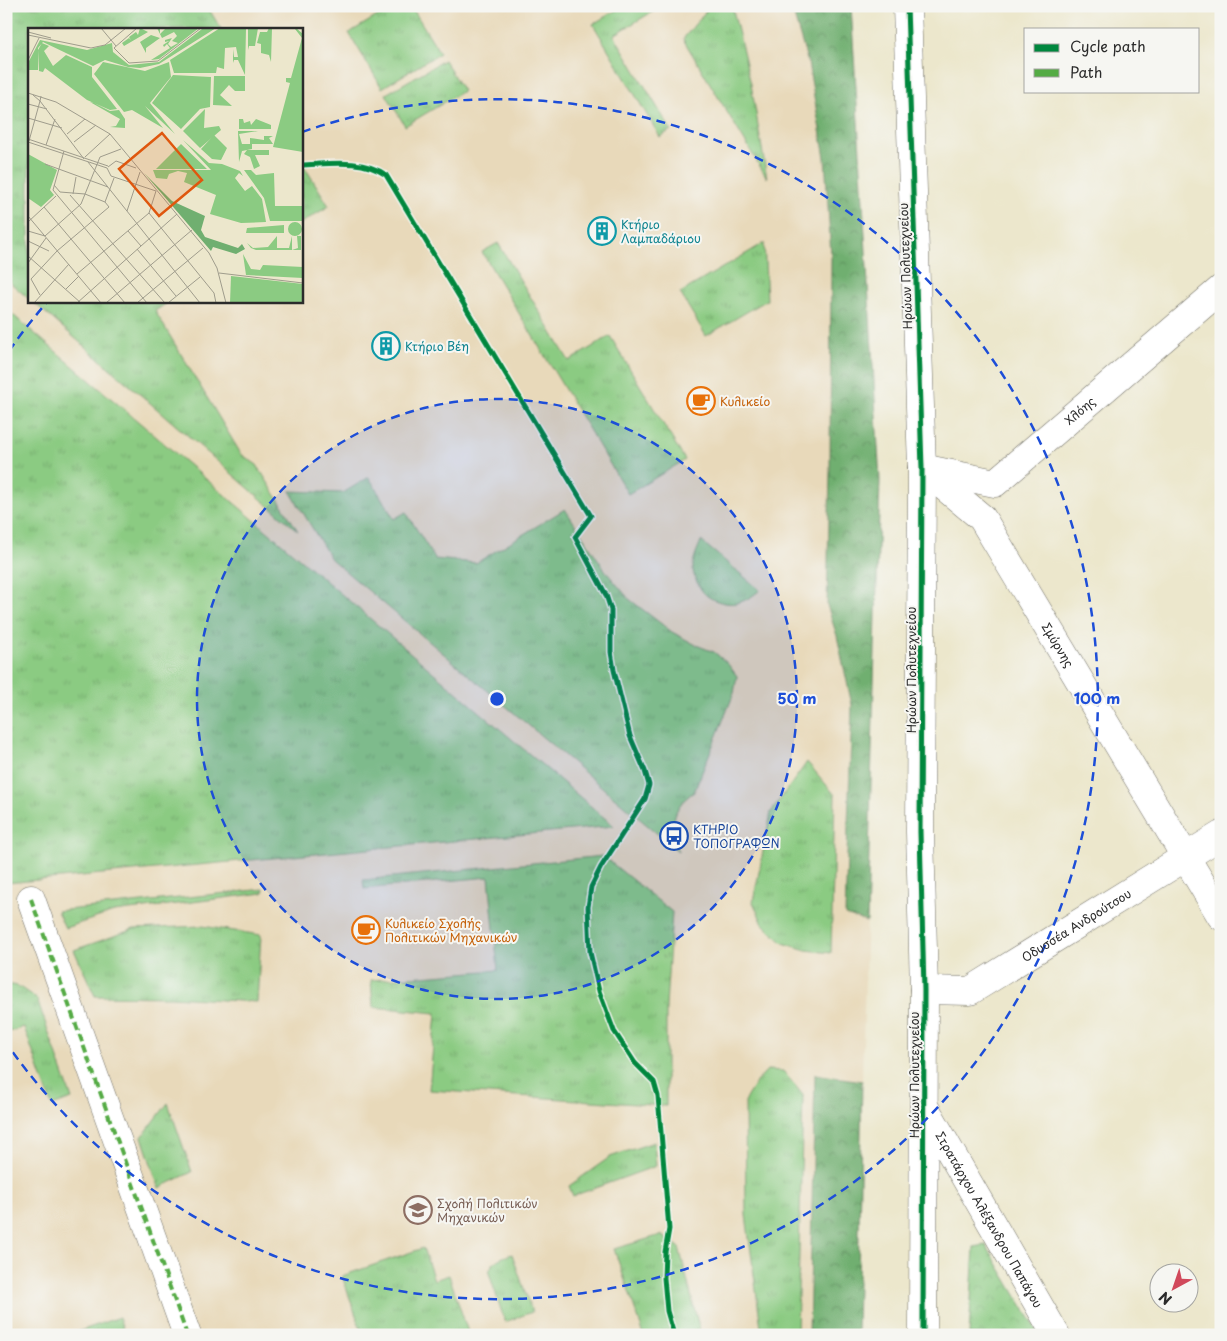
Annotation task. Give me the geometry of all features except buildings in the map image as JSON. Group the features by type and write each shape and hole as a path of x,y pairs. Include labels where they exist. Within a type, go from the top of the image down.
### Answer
{"street":[{"name":"Ηρώων Πολυτεχνείου","path":"907,6 922,468 920,832 924,990 923,1335"},
{"name":"Χλόης","path":"922,468 995,483 1221,289"},
{"name":"Σμύρνης","path":"922,468 982,518 1221,916"},
{"name":"Οδυσσέα Ανδρούτσου","path":"924,990 970,991 1221,835"},
{"path":"31,899 187,1335"},
{"name":"Στρατάρχου Αλέξανδρου Παπάγου","path":"923,1105 1056,1335"}],"shaded area":[{"path":"6,6 851,6 880,480 862,1081 857,1335 6,1335"}],"green space":[{"path":"6,6 207,6 220,28 28,28 28,298 6,279"},
{"path":"394,6 411,6 440,53 382,88 349,33"},
{"path":"623,6 662,6 614,35 671,130 660,137 593,24"},
{"path":"710,6 732,6 751,84 767,178 683,39"},
{"path":"791,6 851,6 880,480 867,922 845,915 852,705 837,636 827,605 831,256 825,158 808,63"},
{"path":"444,60 463,91 405,126 386,94"},
{"path":"302,163 329,206 302,222"},
{"path":"498,243 569,361 610,336 685,460 628,494 482,252"},
{"path":"764,243 767,300 706,336 680,293"},
{"path":"33,302 168,302 155,311 241,454 257,465 298,531"},
{"path":"6,309 614,826 6,883"},
{"path":"369,477 394,519 406,512 435,559 476,563 565,509 607,573 629,599 672,632 714,652 727,663 737,676 734,693 694,792 680,804 674,818 674,833 678,851 331,559 290,491 343,493"},
{"path":"701,541 760,590 746,600 733,603 716,601 706,595 701,590 693,570 694,560"},
{"path":"807,762 835,795 831,953 806,950 783,943 763,924 753,902 771,812"},
{"path":"603,856 672,912 666,1006 666,1106 429,1090 436,1013 373,1007 371,980 498,970 489,877 364,889 363,880"},
{"path":"264,889 263,893 114,912 65,928 57,911"},
{"path":"202,926 261,935 257,1002 171,997 95,996 74,950 134,929"},
{"path":"6,984 18,986 37,999 72,1099 52,1106 24,1027 6,1033"},
{"path":"767,1070 783,1071 803,1095 797,1335 762,1335 746,1215 745,1100 756,1082"},
{"path":"815,1074 862,1081 857,1335 809,1335"},
{"path":"168,1103 192,1172 159,1188 142,1137"},
{"path":"654,1142 656,1166 573,1196 569,1186 610,1157"},
{"path":"661,1235 679,1247 701,1335 644,1335 614,1249"},
{"path":"986,1245 1040,1335 969,1335 974,1247"},
{"path":"423,1248 434,1280 449,1275 469,1335 363,1335 342,1276"},
{"path":"512,1254 532,1312 505,1322 489,1273 494,1262"},
{"path":"119,1317 125,1335 69,1335"}],"marked path":[{"path":"31,899 187,1335"}],"cycle path":[{"path":"907,6 922,468 920,832 924,990 923,1335"},
{"path":"302,165 356,164 367,166 386,175 591,516 575,537 606,595 611,610 611,652 614,670 630,736 649,785 645,799 601,867 591,887 588,907 590,952 599,991 614,1031 635,1063 654,1082 658,1096 669,1229 665,1252 664,1278 667,1311 674,1335"}],"place":[{"name":"Κτήριο Λαμπαδάριου","path":"602,231"},
{"name":"Κτήριο Βέη","path":"386,346"},
{"name":"Κυλικείο","path":"701,401"},
{"name":"ΚΤΗΡΙΟ ΤΟΠΟΓΡΑΦΩΝ","path":"674,836"},
{"name":"Κυλικείο Σχολής Πολιτικών Μηχανικών","path":"366,930"},
{"name":"Σχολή Πολιτικών Μηχανικών","path":"418,1210"}]}
